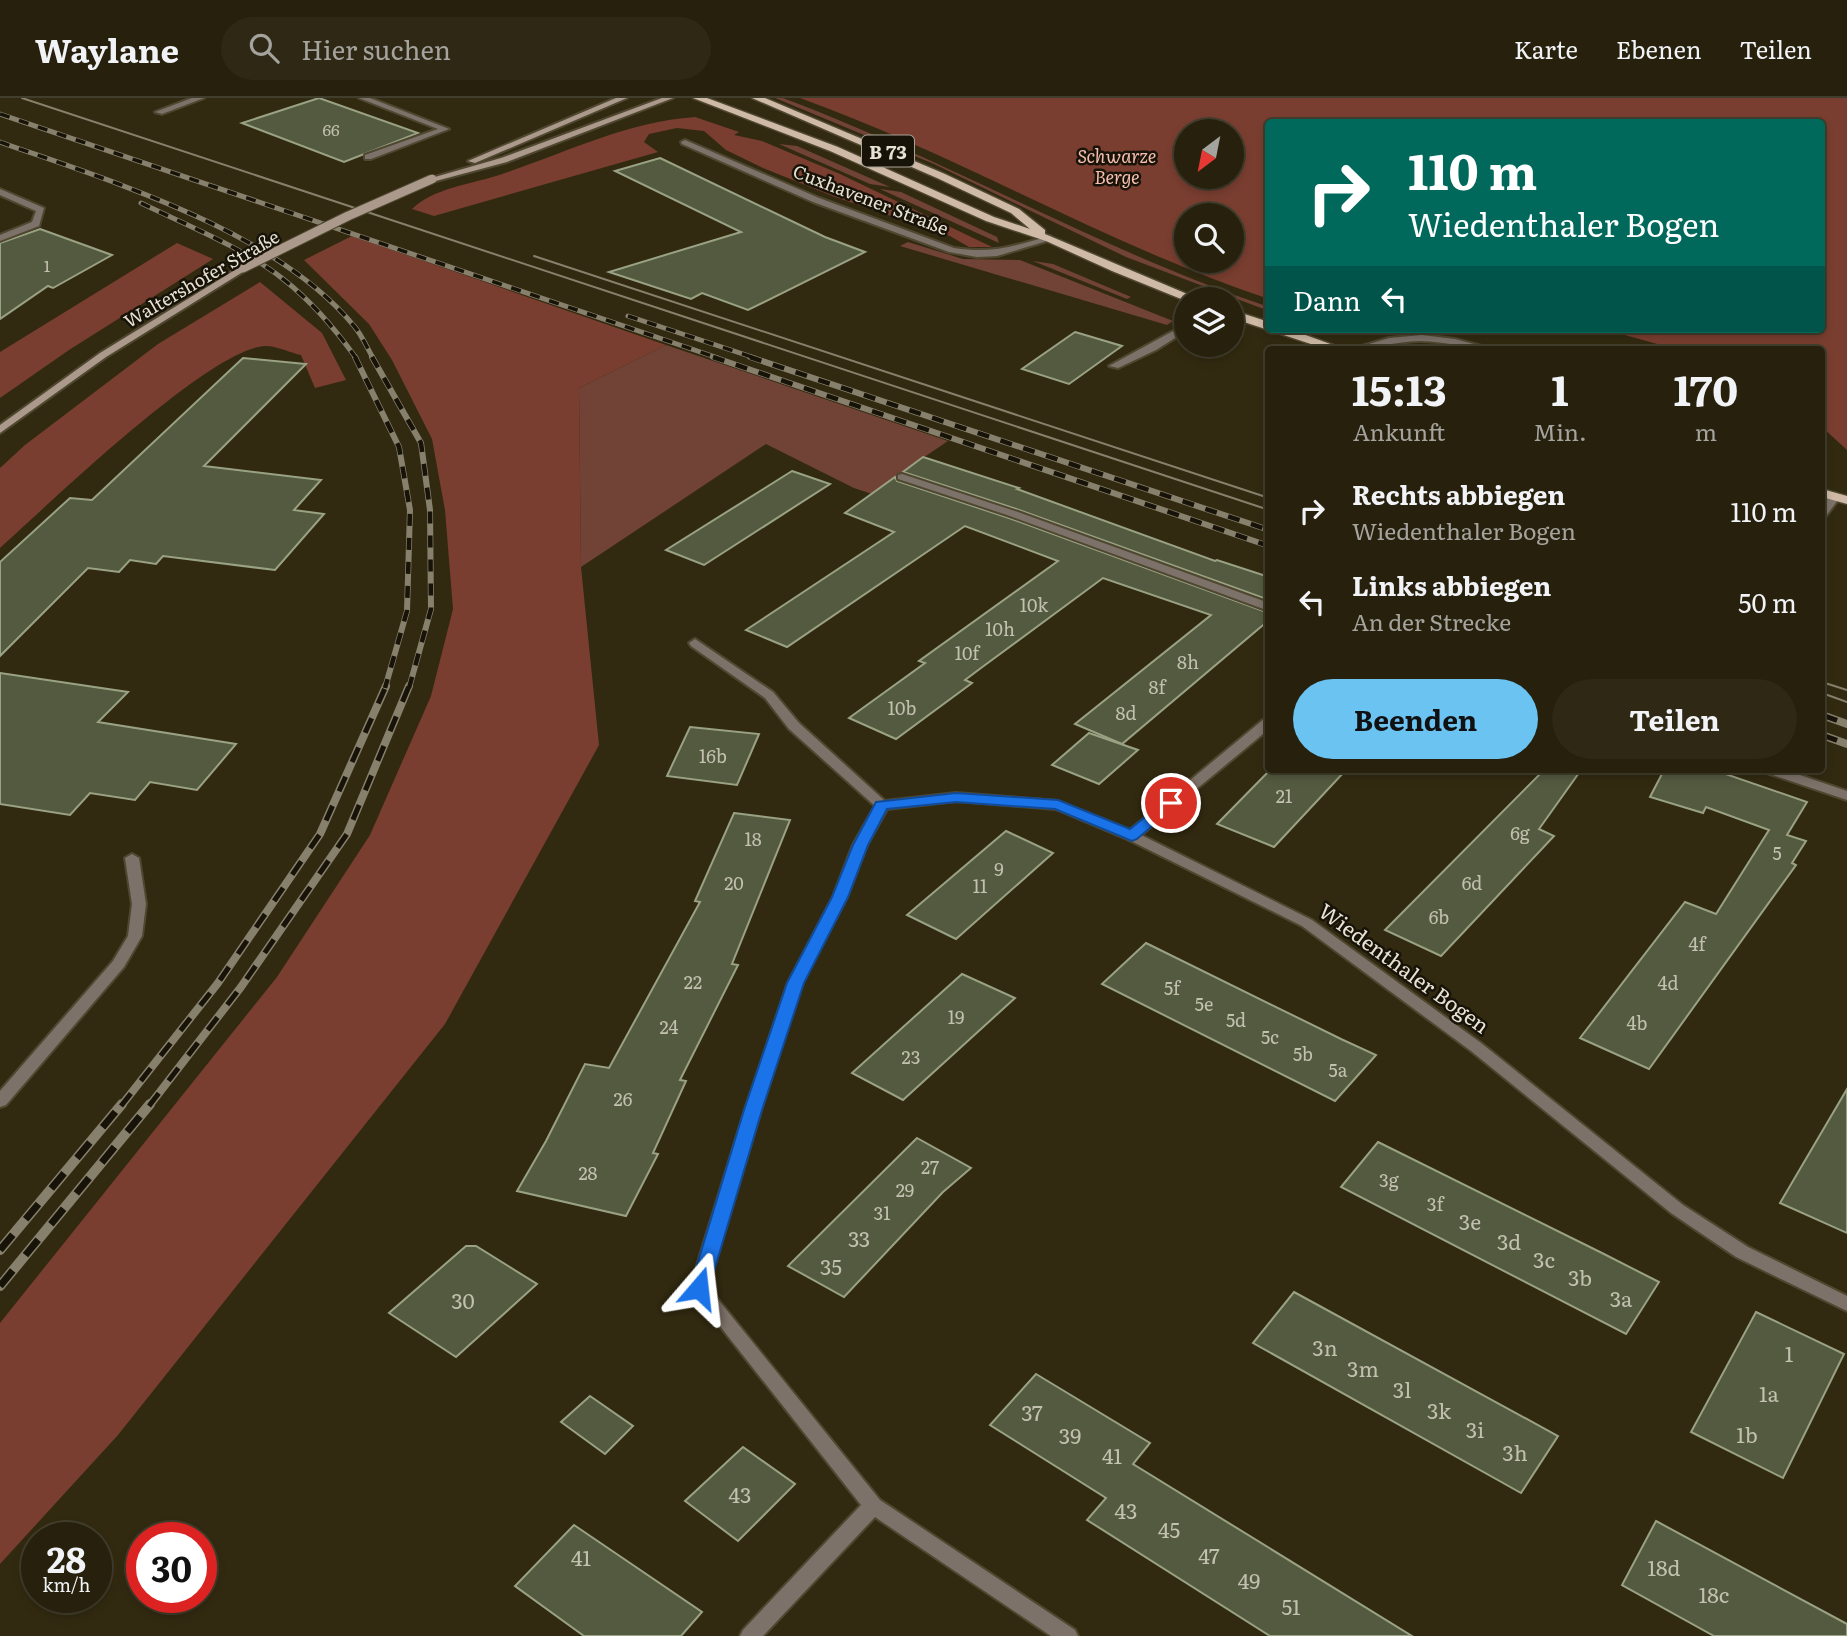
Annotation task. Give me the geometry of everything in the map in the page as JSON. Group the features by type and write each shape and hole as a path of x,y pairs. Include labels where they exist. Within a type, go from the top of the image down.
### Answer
{"main road":[{"name":"Waltershofer Straße","path":"0,430 103,355 243,268 326,226 623,98"},
{"name":"Waltershofer Straße","path":"432,179 504,160 669,98"},
{"name":"Cuxhavener Straße","path":"698,98 834,149 990,219 1050,239 1174,292"},
{"name":"Cuxhavener Straße","path":"757,98 895,154 1015,211 1050,239"},
{"path":"1244,318 1265,325"},
{"path":"1289,333 1329,346"}],"street":[{"path":"159,112 200,98"},
{"path":"363,98 445,129 368,157"},
{"name":"Cuxhavener Straße","path":"685,142 816,200 952,250 977,254 998,253 1050,239"},
{"path":"0,192 41,210 36,224 0,238"},
{"path":"1114,366 1153,348 1174,335"},
{"path":"1365,346 1382,340 1448,338 1477,346"},
{"path":"902,477 1014,514 1265,606"},
{"path":"695,643 769,695 794,726 882,805 860,845 840,897 795,983 699,1288 873,1506 1069,1636"},
{"path":"1132,836 1265,725"},
{"path":"1781,773 1847,796"},
{"name":"Wiedenthaler Bogen","path":"882,805 956,797 1058,805 1132,836 1307,923 1476,1047 1677,1209 1742,1252 1847,1304"},
{"path":"0,1101 119,964 135,936 139,904 132,858"},
{"path":"750,1636 873,1506"}],"shaded area":[{"path":"775,98 783,98 844,122 1174,273 1215,287 1205,287 1126,257 934,164"},
{"path":"779,144 797,146 890,187 870,184"},
{"path":"880,189 901,192 997,237 999,243"},
{"path":"908,242 963,259 1020,260 1173,321 1167,325 900,246"},
{"path":"1033,261 1053,264 1131,297 1127,299"},
{"path":"1244,298 1265,306 1265,309 1244,302"},
{"path":"666,345 948,441 908,468 896,486 881,497 854,488 766,444 581,567 579,388"}],"green space":[{"name":"Schwarze Berge","path":"800,98 1847,98 1847,450 1825,430 1825,346 1665,346 1617,333 1825,333 1825,119 1265,119 1265,298 1244,290 1244,287 1236,287 1199,273 1244,273 1244,203 1174,203 1174,263 918,146"},
{"path":"695,117 739,132 734,135 762,141 840,174 992,247 969,247 950,236 835,197 726,150 704,131 677,128 649,134 644,142 658,152 434,216 412,209 441,192 496,176 594,140 644,125"},
{"path":"352,236 666,345 579,388 581,567 599,745 445,1024 118,1435 38,1522 21,1522 21,1541 0,1564 0,1323 277,977 370,835 431,696 453,609 445,510 432,439 392,360 369,324 304,260"},
{"path":"177,243 213,259 69,350 0,398 0,352"},
{"path":"260,282 322,333 346,380 315,388 301,355 269,346 240,354 169,400 90,466 0,548 0,468 25,445 158,344"}],"building":[{"path":"319,98 418,133 344,162 242,123"},
{"path":"660,158 825,237 865,252 748,310 702,293 691,299 609,272 741,232 615,171"},
{"path":"40,229 112,255 53,288 48,286 0,319 0,243"},
{"path":"1075,332 1122,346 1069,384 1022,369"},
{"path":"243,358 306,364 204,466 321,480 294,510 324,514 275,570 163,556 156,564 130,560 119,572 88,568 0,656 0,562 70,498 92,500"},
{"path":"923,457 1019,488 1017,489 1215,561 1265,576 1265,599 1019,510 903,472"},
{"path":"792,471 830,484 704,565 666,550"},
{"path":"895,477 897,481 1009,518 1265,612 1265,623 1122,744 1075,724 1211,615 1103,578 965,680 972,683 896,739 849,718 925,663 919,661 1058,561 965,526 787,647 746,630 894,532 845,513"},
{"path":"0,673 128,692 98,722 236,744 197,790 150,782 135,800 90,793 70,815 0,804"},
{"path":"690,727 759,734 737,785 667,776"},
{"path":"1089,733 1138,750 1099,784 1052,765"},
{"path":"1267,773 1343,773 1274,847 1217,824"},
{"path":"1541,773 1579,773 1539,829 1554,836 1441,956 1385,930"},
{"path":"1662,773 1723,773 1807,802 1787,835 1806,841 1792,863 1796,865 1649,1069 1580,1038 1685,902 1716,914 1769,830 1706,807 1703,813 1650,797"},
{"path":"734,813 790,820 732,964 738,965 680,1080 686,1081 653,1153 658,1154 626,1216 517,1191 585,1064 609,1068 700,902 695,901"},
{"path":"1006,831 1053,853 956,939 907,915"},
{"path":"1146,943 1376,1055 1335,1101 1102,984"},
{"path":"962,974 1015,998 903,1100 852,1073"},
{"path":"1847,1089 1847,1233 1780,1203"},
{"path":"917,1138 971,1168 943,1192 844,1297 788,1266"},
{"path":"1378,1142 1659,1282 1626,1334 1341,1187"},
{"path":"466,1246 476,1246 537,1284 456,1357 389,1313"},
{"path":"1294,1292 1558,1436 1521,1493 1253,1343"},
{"path":"1756,1312 1844,1354 1783,1478 1691,1432"},
{"path":"1036,1374 1150,1443 1133,1464 1412,1636 1270,1636 1087,1520 1106,1498 990,1425"},
{"path":"590,1396 633,1426 605,1454 561,1422"},
{"path":"743,1447 795,1484 738,1541 685,1501"},
{"path":"1656,1521 1847,1624 1847,1636 1714,1636 1622,1585"},
{"path":"574,1525 702,1612 681,1636 584,1636 515,1586"}],"tram line":[{"path":"22,98 1265,509"},
{"path":"534,256 1265,497"},
{"path":"1825,683 1847,690"},
{"path":"1825,694 1847,702"}],"railway":[{"path":"0,114 718,358"},
{"path":"0,142 141,193 238,237 282,263 321,292 357,330 373,358"},
{"path":"141,203 214,238 268,268 313,306 356,358"},
{"path":"628,316 755,358"},
{"path":"355,357 399,447 410,510 407,611 385,688"},
{"path":"372,357 421,443 430,510 431,609 409,688"},
{"path":"713,357 1265,545"},
{"path":"750,357 1265,529"},
{"path":"121,1106 218,983 320,834 386,686"},
{"path":"149,1106 241,987 347,834 409,686"},
{"path":"1825,716 1847,724"},
{"path":"1825,736 1847,744"},
{"path":"0,1250 122,1104"},
{"path":"0,1286 150,1104"}],"route":[{"path":"699,1288 795,983 840,897 860,845 882,805 956,797 1058,805 1132,836 1171,803"}]}
